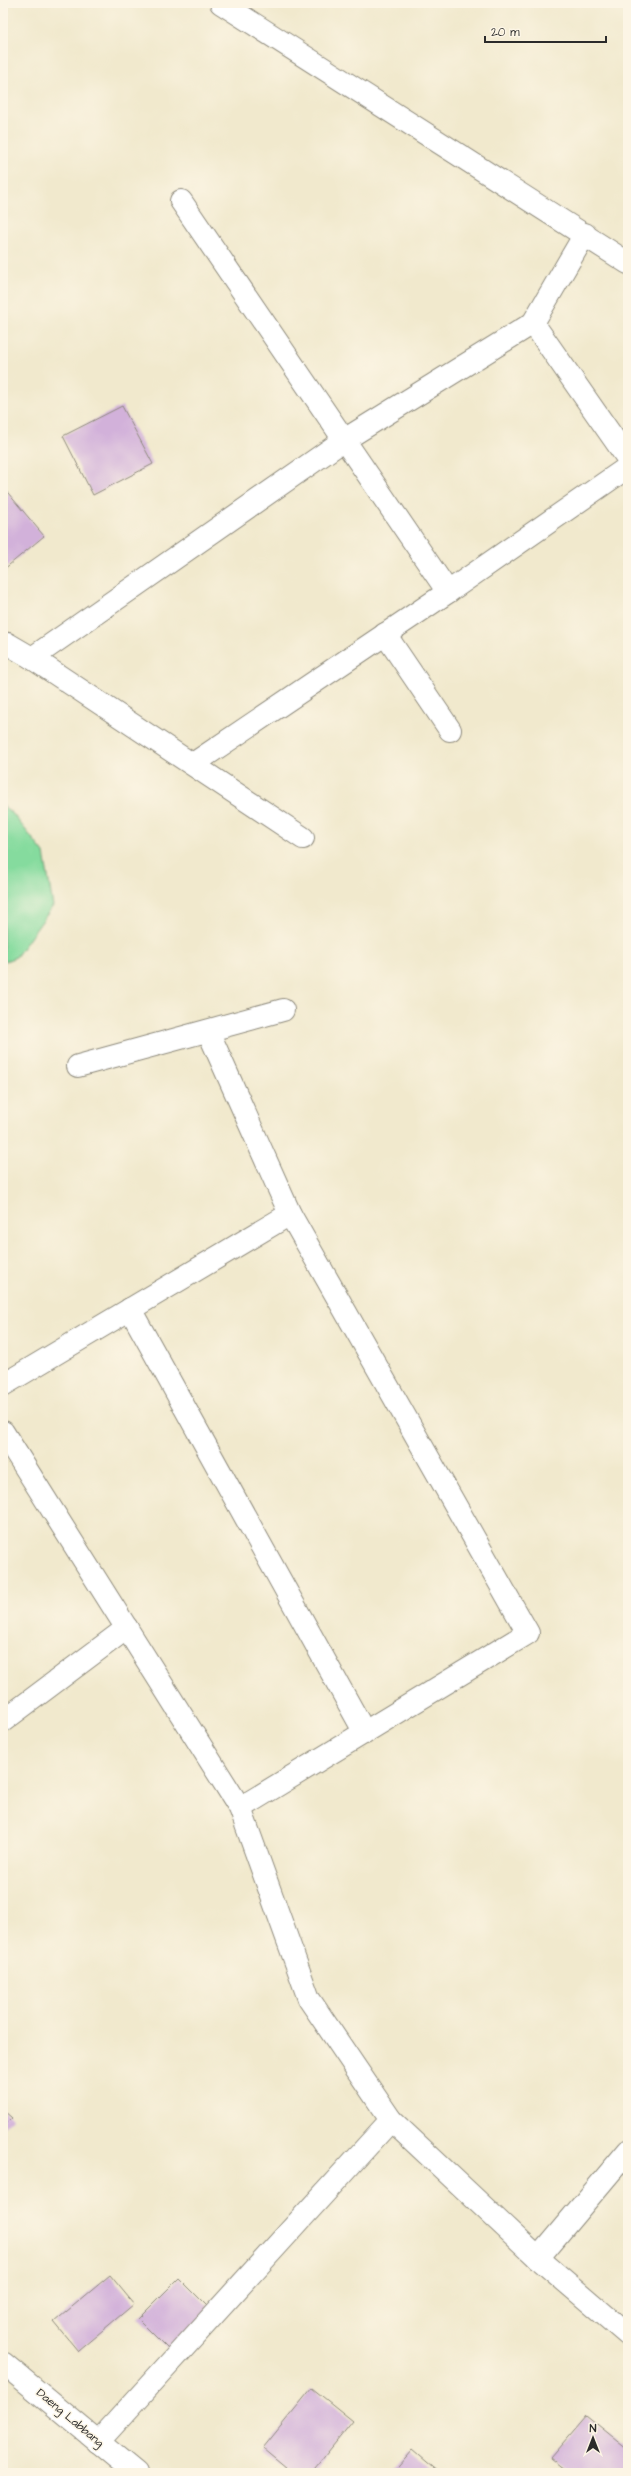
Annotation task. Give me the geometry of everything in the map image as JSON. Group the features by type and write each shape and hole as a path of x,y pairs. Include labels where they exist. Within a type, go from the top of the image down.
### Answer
{"street":[{"path":"221,3 585,234 627,259"},
{"path":"181,201 448,592"},
{"path":"32,658 344,440 533,323 585,234"},
{"path":"533,323 628,459"},
{"path":"193,764 448,592 628,467"},
{"path":"385,634 450,730"},
{"path":"3,647 8,644 32,658 304,838"},
{"path":"78,1066 283,1010"},
{"path":"208,1031 290,1214 528,1633 240,1808"},
{"path":"3,1385 290,1214"},
{"path":"130,1309 364,1733"},
{"path":"3,1432 240,1808 309,1999 391,2120 538,2258 628,2335"},
{"path":"3,1721 127,1628"},
{"path":"98,2442 391,2120"},
{"path":"538,2258 628,2151"},
{"name":"Daeng Labbang","path":"3,2363 136,2473"}],"green space":[{"path":"3,806 12,813 44,853 53,906 16,957 3,962"}],"building":[{"path":"122,406 153,464 93,495 63,436"},
{"path":"3,487 44,536 3,570"},
{"path":"3,2110 12,2118 3,2127"},
{"path":"110,2275 134,2304 78,2351 54,2322"},
{"path":"179,2278 210,2309 168,2349 138,2319"},
{"path":"312,2388 353,2421 311,2473 293,2473 263,2448"},
{"path":"586,2416 628,2450 628,2473 569,2473 550,2458"},
{"path":"412,2450 439,2473 392,2473"}]}
